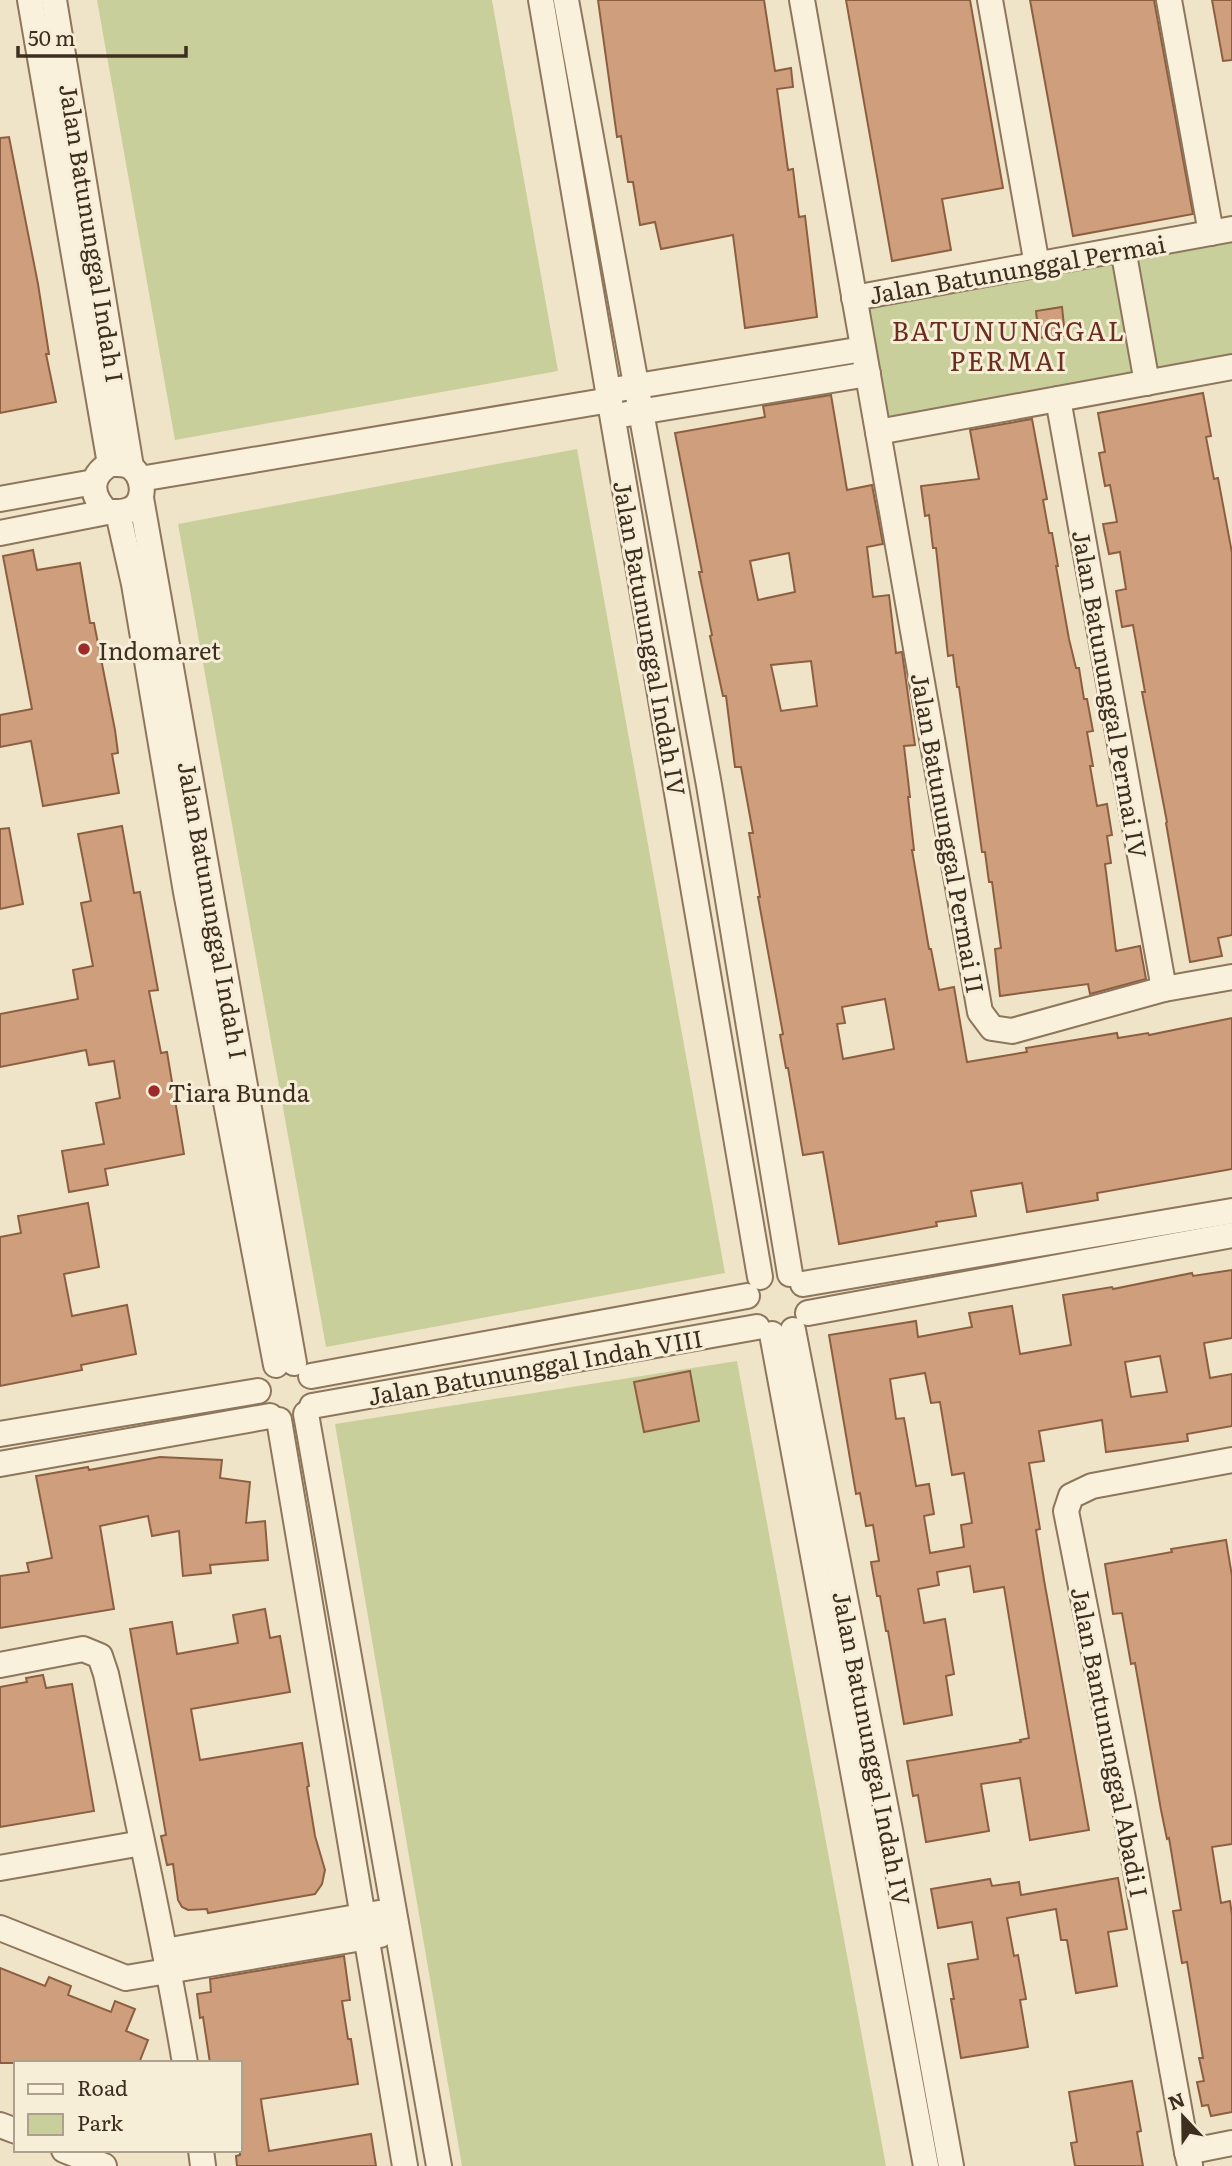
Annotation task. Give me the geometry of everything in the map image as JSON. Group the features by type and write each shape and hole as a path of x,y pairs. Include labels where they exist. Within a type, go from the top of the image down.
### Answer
{"street":[{"name":"Jalan Batununggal Indah I","path":"30,0 55,74 131,477 198,890"},
{"name":"Jalan Batununggal Indah I","path":"54,0 55,74"},
{"name":"Jalan Batununggal Indah IV","path":"541,0 677,790 753,1287"},
{"name":"Jalan Batununggal Indah IV","path":"566,0 797,1279"},
{"path":"802,0 854,298"},
{"path":"990,0 1037,265"},
{"path":"1169,0 1221,231"},
{"name":"Jalan Batununggal Permai","path":"878,432 854,298 1221,231"},
{"path":"1123,249 1147,383"},
{"path":"0,499 94,482 101,470 131,477 610,402 636,386 863,349"},
{"path":"878,432 1232,367"},
{"path":"610,402 640,412 867,374"},
{"name":"Jalan Batununggal Permai IV","path":"1058,399 1164,989"},
{"name":"Jalan Batununggal Permai II","path":"878,432 981,1012 992,1028 1012,1031 1164,989 1232,977"},
{"path":"0,533 136,506 131,477"},
{"name":"Jalan Batununggal Indah I","path":"94,482 95,498 113,512 134,584 294,1368"},
{"path":"677,790 709,785"},
{"path":"797,1279 809,1298 782,1326 748,1313 753,1287 775,1272 797,1279 1232,1210"},
{"name":"Jalan Batununggal Indah VIII","path":"309,1410 782,1326 1232,1235"},
{"name":"Jalan Batununggal Indah VIII","path":"294,1368 753,1287"},
{"name":"Jalan Batununggal Indah IV","path":"782,1326 890,1830 951,2166"},
{"name":"Jalan Batununggal Indah IV","path":"782,1326 864,1835 926,2166"},
{"path":"405,2166 274,1418 261,1405 258,1391 262,1375 294,1368 316,1391 309,1410 439,2166"},
{"path":"0,1434 258,1391"},
{"path":"0,1464 274,1418 293,1420 309,1410"},
{"name":"Jalan Bantununggal Abadi I","path":"1189,2159 1123,1799 1066,1511 1071,1496 1092,1486 1232,1460"},
{"path":"0,1665 83,1649 100,1656 167,1961 185,2061"},
{"path":"864,1835 890,1830"},
{"path":"0,1868 142,1843"},
{"path":"0,1928 126,1978 167,1961 395,1922"},
{"path":"1189,2159 1232,2143"},
{"path":"69,2152 104,2166"}],"green space":[{"path":"97,0 492,0 558,371 175,440"},
{"path":"1232,234 1232,362 880,428 858,299"},
{"path":"577,449 725,1273 326,1347 178,524"},
{"path":"737,1361 886,2166 462,2166 335,1424"}],"building":[{"path":"598,0 764,0 775,71 791,68 793,87 777,89 788,170 793,169 799,217 805,216 817,317 745,328 733,235 661,249 655,222 640,225 633,182 628,182 621,136 617,137"},
{"path":"846,0 970,0 1003,188 942,199 951,250 892,261"},
{"path":"1030,0 1154,0 1193,214 1073,236"},
{"path":"1212,0 1232,0 1232,60 1223,61"},
{"path":"9,137 38,284 49,354 46,354 56,402 0,413 0,138"},
{"path":"1062,307 1065,335 1039,338 1036,311"},
{"path":"1203,393 1211,436 1206,437 1214,479 1218,478 1232,553 1232,935 1218,938 1222,956 1190,962 1142,692 1145,692 1133,625 1122,627 1116,591 1126,589 1120,552 1109,554 1103,524 1117,522 1110,485 1105,486 1099,453 1105,452 1098,413"},
{"path":"831,395 847,490 872,485 883,544 867,547 873,597 889,595 896,653 902,652 915,745 904,746 912,850 939,990 954,987 967,1062 1027,1052 1026,1048 1117,1033 1118,1038 1149,1035 1232,1018 1232,1169 1097,1193 1098,1200 1027,1212 1022,1183 971,1191 976,1216 936,1222 937,1226 839,1244 823,1152 803,1155 758,897 749,833 753,833 741,767 735,767 726,696 723,696 710,636 712,635 699,572 702,572 675,433 765,417 763,406","holes":["789,553 795,592 758,600 750,561","811,661 817,706 781,711 771,665","885,999 894,1049 843,1059 837,1024 845,1023 842,1007"]},
{"path":"1032,419 1047,499 1043,500 1049,533 1052,533 1069,639 1076,668 1079,668 1093,731 1087,732 1097,806 1107,804 1112,835 1107,836 1111,863 1105,864 1116,951 1140,946 1146,979 1090,994 1088,984 1000,996 995,949 1001,948 992,882 989,882 985,852 982,852 959,687 953,655 948,656 936,548 933,548 929,515 925,516 921,486 979,479 970,430"},
{"path":"33,550 37,570 80,563 90,623 94,623 115,730 118,753 112,754 119,793 43,806 31,741 0,747 0,715 32,709 3,556"},
{"path":"122,826 134,893 140,892 158,990 149,991 161,1053 167,1052 184,1154 105,1169 108,1185 69,1192 62,1151 104,1144 96,1103 120,1098 114,1061 89,1065 86,1050 0,1067 0,1014 78,999 73,970 93,966 81,903 91,901 78,834"},
{"path":"9,828 23,904 0,909 0,829"},
{"path":"88,1203 99,1267 64,1274 72,1316 127,1305 136,1354 81,1365 82,1370 0,1386 0,1237 21,1233 18,1216"},
{"path":"1232,1270 1232,1338 1204,1343 1210,1378 1232,1374 1232,1426 1187,1434 1188,1441 1106,1452 1102,1420 1039,1431 1044,1461 1029,1463 1040,1529 1036,1530 1044,1580 1089,1830 1030,1840 1020,1778 981,1784 989,1831 926,1842 918,1795 913,1796 907,1761 1021,1742 1020,1740 1029,1738 1004,1587 974,1592 970,1566 937,1572 939,1585 918,1589 924,1623 945,1619 954,1674 946,1676 952,1715 904,1724 888,1631 880,1596 877,1596 871,1562 879,1561 873,1525 866,1526 860,1493 856,1494 829,1335 916,1321 918,1337 972,1327 969,1313 1012,1306 1020,1354 1071,1345 1063,1295 1112,1287 1113,1289 1192,1273 1193,1276","holes":["1160,1356 1167,1392 1131,1397 1125,1362","925,1373 931,1403 940,1402 952,1475 964,1473 972,1523 961,1525 964,1547 930,1553 924,1516 934,1514 929,1484 916,1486 904,1418 896,1419 890,1379"]},
{"path":"690,1371 699,1421 644,1432 634,1382"},
{"path":"160,1457 222,1460 220,1478 250,1482 246,1523 265,1521 268,1560 210,1565 211,1573 183,1576 179,1531 152,1536 148,1516 100,1526 114,1609 0,1628 0,1576 29,1572 27,1563 52,1558 36,1476"},
{"path":"1226,1540 1232,1576 1232,1844 1212,1847 1221,1903 1230,1901 1232,1915 1232,2112 1211,2116 1208,2105 1202,2106 1197,2082 1204,2081 1199,2058 1203,2058 1187,1962 1182,1963 1173,1911 1181,1910 1169,1838 1167,1839 1161,1810 1135,1663 1131,1664 1122,1613 1113,1614 1105,1564"},
{"path":"265,1609 270,1638 280,1636 290,1692 191,1709 200,1760 302,1743 315,1836 325,1870 322,1884 315,1894 208,1913 207,1909 188,1910 182,1907 178,1900 173,1864 167,1865 161,1836 166,1835 130,1629 172,1622 177,1654 238,1643 233,1615"},
{"path":"43,1675 46,1688 72,1684 94,1811 0,1827 0,1687 27,1682 26,1678"},
{"path":"1118,1878 1127,1929 1108,1932 1117,1986 1076,1993 1067,1940 1061,1940 1056,1909 1007,1918 1014,1956 1018,1955 1026,1999 1020,2000 1028,2047 961,2058 948,1964 978,1959 972,1922 938,1928 931,1889 990,1879 992,1886 1019,1882 1021,1895"},
{"path":"344,1956 350,2000 342,2001 358,2084 261,2099 262,2107 269,2151 371,2134 376,2166 237,2166 236,2156 242,2152 242,2061 210,2061 197,1994 211,1992 210,1979"},
{"path":"0,1968 45,1986 49,1977 71,1986 68,1995 111,2012 115,2001 135,2009 126,2031 148,2040 140,2061 0,2063"},
{"path":"1132,2081 1141,2131 1137,2132 1143,2166 1075,2166 1071,2143 1077,2142 1069,2092"}],"place":[{"name":"Indomaret","path":"84,649"},
{"name":"Tiara Bunda","path":"154,1091"}],"district":[{"name":"BATUNUNGGAL PERMAI","path":"1009,344"}]}
